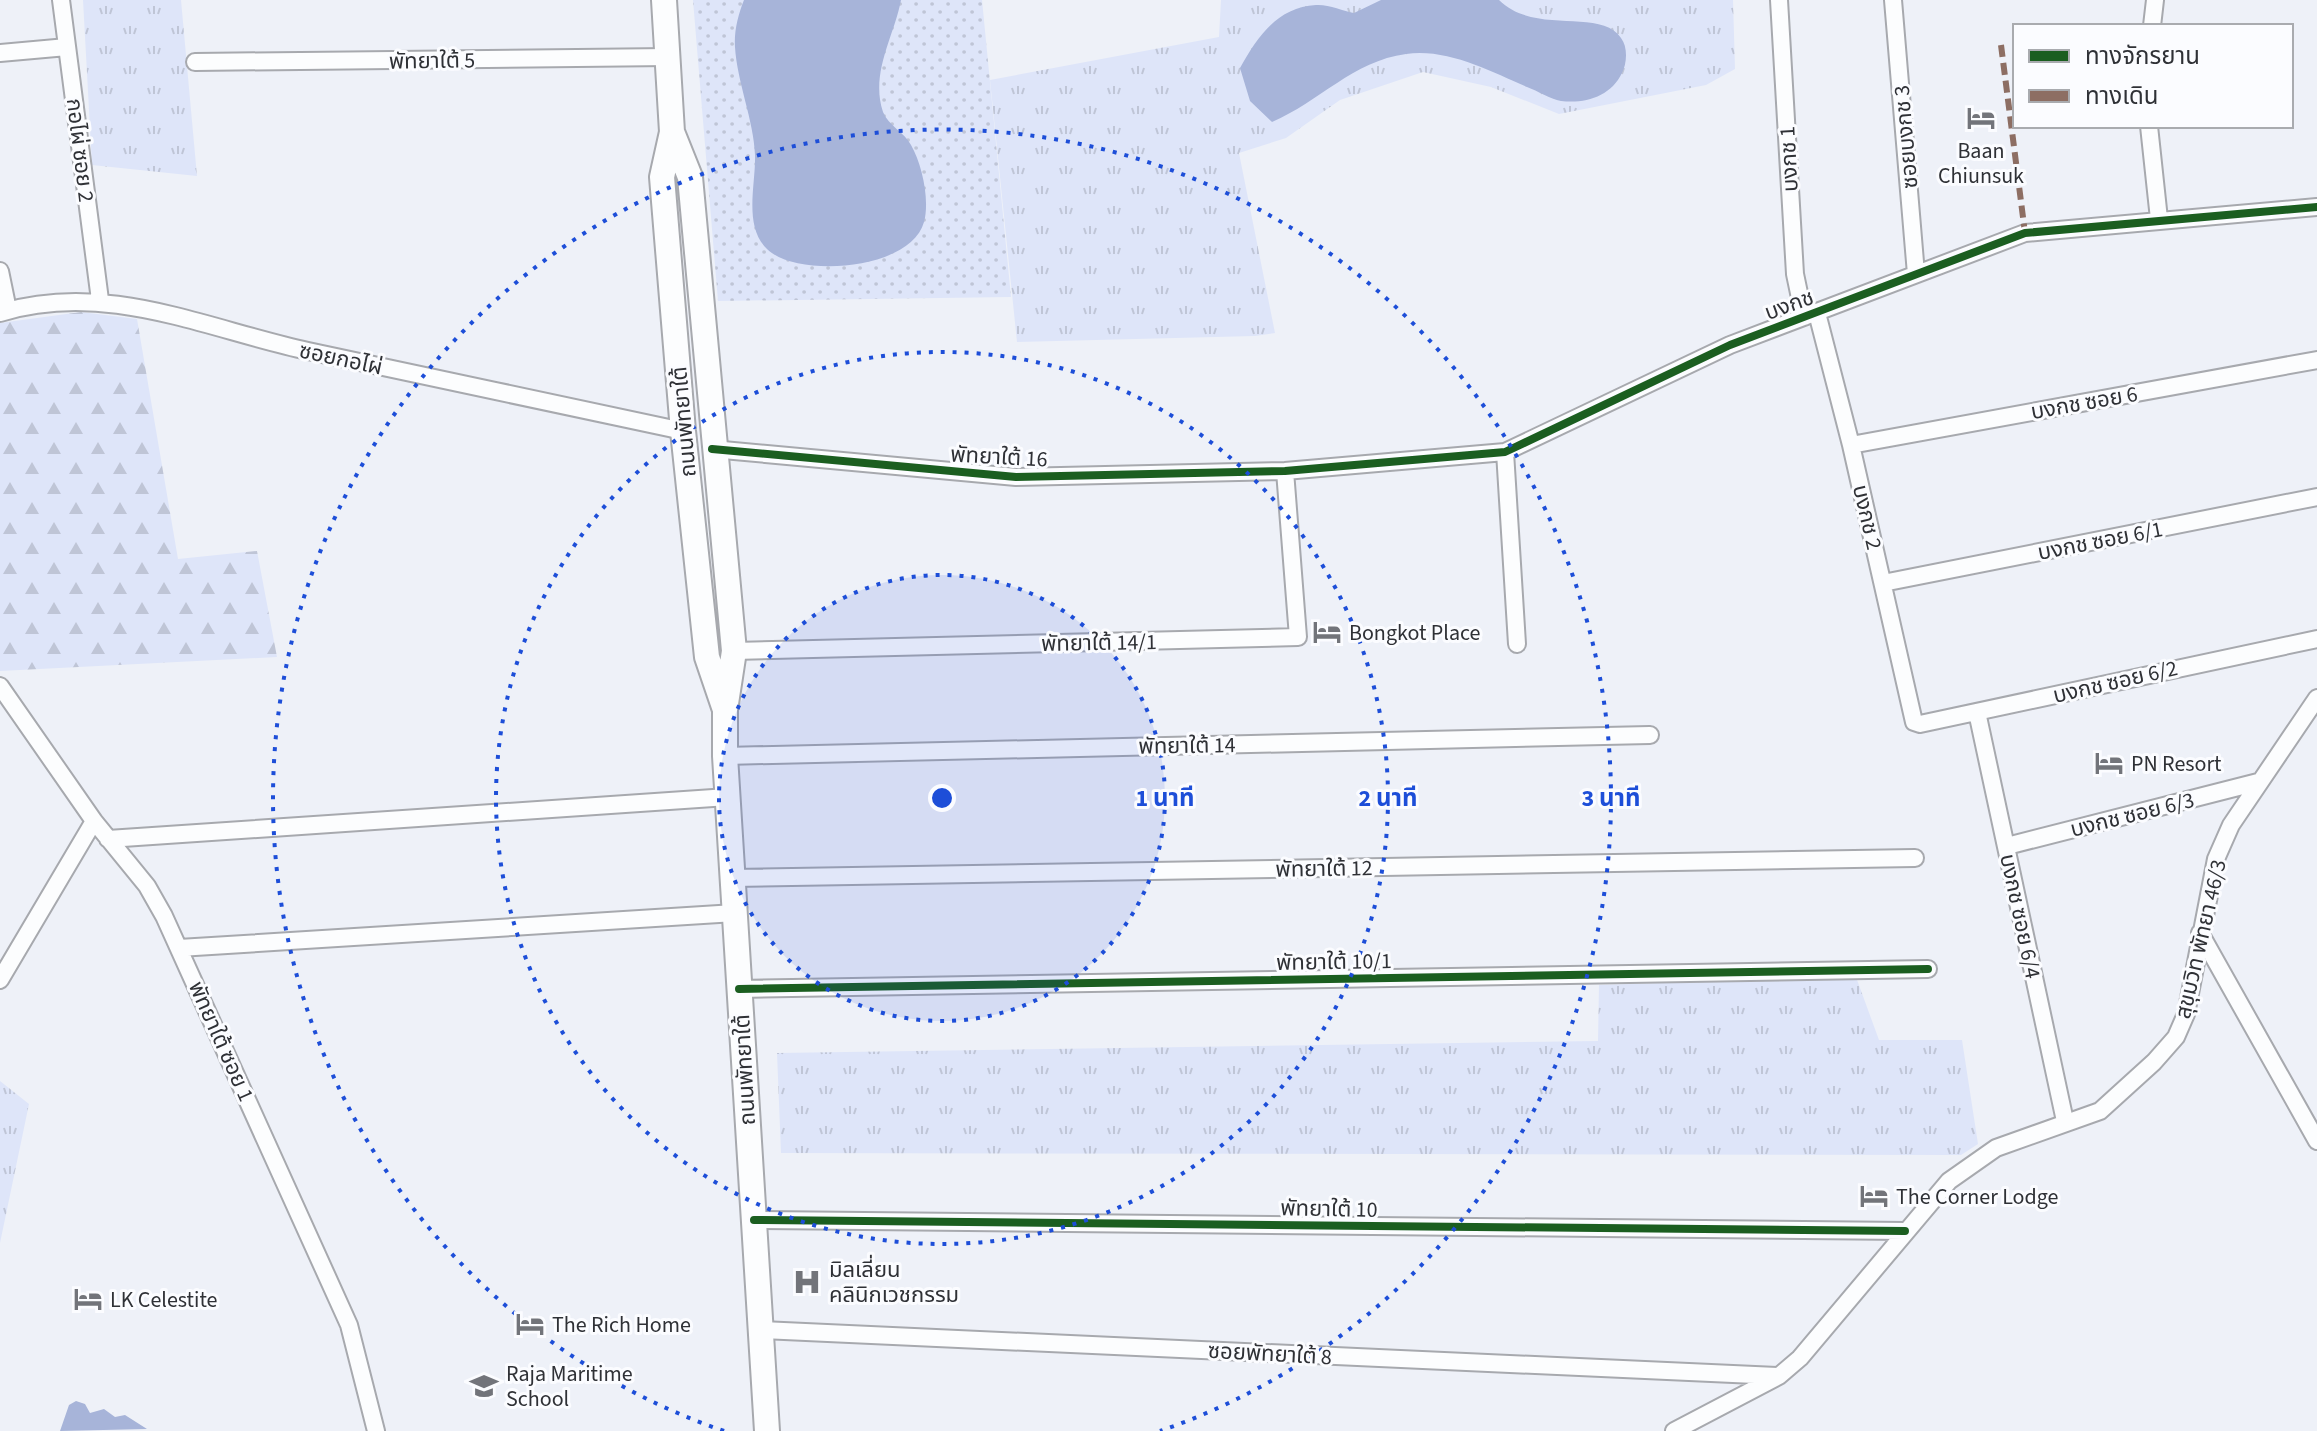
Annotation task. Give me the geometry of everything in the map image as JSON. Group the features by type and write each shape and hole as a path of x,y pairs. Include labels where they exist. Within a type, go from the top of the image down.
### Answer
{"main road":[{"name":"ถนนพัทยาใต้","path":"664,0 672,132 662,177 683,431 707,657 725,710"},
{"name":"ถนนพัทยาใต้","path":"672,132 690,177 712,449 734,651 725,710 725,756 767,1431"}],"street":[{"name":"กอไผ่ ซอย 2","path":"61,0 100,300"},
{"name":"บงกช 1","path":"1779,0 1795,274 1810,315"},
{"name":"ซอยบงกช 3","path":"1893,0 1916,274"},
{"path":"2152,24 2155,0"},
{"path":"0,53 67,47"},
{"name":"พัทยาใต้ 5","path":"195,62 669,57"},
{"path":"2149,128 2159,219"},
{"name":"บงกช","path":"1285,471 1505,452 1730,345 2025,233 2317,207"},
{"path":"0,271 4,312"},
{"name":"ซอยกอไผ่","path":"4,312 52,302 100,300 140,306 283,346 683,431"},
{"name":"บงกช 2","path":"1810,315 1851,445 1914,722"},
{"name":"บงกช ซอย 6","path":"1851,445 2317,360"},
{"name":"พัทยาใต้ 16","path":"712,449 1016,477 1285,471"},
{"path":"1505,452 1517,644"},
{"name":"พัทยาใต้ 14/1","path":"734,651 1298,637 1285,471"},
{"name":"บงกช ซอย 6/1","path":"1883,583 2317,497"},
{"name":"บงกช ซอย 6/2","path":"1914,722 1920,724 2317,639"},
{"name":"พัทยาใต้ ซอย 1","path":"0,686 5,704 147,886 179,948 349,1325 376,1431"},
{"name":"สุขุมวิท พัทยา 46/3","path":"1674,1431 1779,1376 1800,1358 1949,1181 1996,1148 2100,1111 2134,1084 2176,1037 2186,1014 2216,859 2231,825 2317,698"},
{"name":"บงกช ซอย 6/4","path":"1977,712 2065,1121"},
{"name":"พัทยาใต้ 14","path":"725,756 1650,735"},
{"name":"บงกช ซอย 6/3","path":"2007,846 2258,782"},
{"path":"108,839 728,797"},
{"path":"0,980 94,821"},
{"name":"พัทยาใต้ 12","path":"733,878 1915,858"},
{"path":"179,948 735,913"},
{"path":"2200,933 2317,1141"},
{"name":"พัทยาใต้ 10/1","path":"739,989 1928,969"},
{"name":"พัทยาใต้ 10","path":"754,1220 1905,1231"},
{"name":"ซอยพัทยาใต้ 8","path":"760,1330 1779,1376"}],"green space":[{"path":"83,0 181,0 197,176 92,165"},
{"path":"693,0 982,0 1011,297 718,301"},
{"path":"1221,0 1733,0 1735,69 1706,85 1559,114 1491,87 1423,72 1340,100 1286,138 1239,153 1275,333 1017,342 990,80 1219,37"},
{"path":"81,312 137,319 178,559 257,551 277,657 0,671 0,323"},
{"path":"1856,977 1879,1040 1962,1040 1978,1144 1961,1155 781,1153 777,1053 1598,1041 1599,985"},
{"path":"0,1081 29,1104 0,1243"}],"water":[{"path":"744,0 901,0 881,69 880,98 885,117 915,153 924,182 926,213 915,238 898,251 877,260 827,266 782,258 767,249 760,240 755,229 752,204 754,142 735,47 737,23"},
{"path":"1381,0 1499,0 1514,11 1530,17 1599,24 1621,38 1626,50 1625,65 1617,81 1604,93 1588,100 1570,102 1557,100 1468,62 1437,54 1406,54 1387,58 1353,73 1272,122 1250,101 1240,68 1261,35 1279,18 1290,11 1316,5 1354,13"},
{"path":"76,1401 85,1404 90,1413 104,1409 115,1417 125,1415 147,1429 60,1431 69,1405"}],"marked path":[{"path":"2001,45 2025,233"}],"cycle path":[{"path":"712,449 1016,477 1285,471 1505,452 1730,345 2025,233 2317,207"},
{"path":"739,989 1928,969"},
{"path":"754,1220 1905,1231"}],"place":[{"name":"Baan Chiunsuk","path":"1981,118"},
{"name":"Bongkot Place","path":"1327,632"},
{"name":"PN Resort","path":"2109,763"},
{"name":"The Corner Lodge","path":"1874,1196"},
{"name":"มิลเลี่ยน คลินิกเวชกรรม","path":"807,1282"},
{"name":"LK Celestite","path":"88,1299"},
{"name":"The Rich Home","path":"530,1324"},
{"name":"Raja Maritime School","path":"484,1386"}]}
